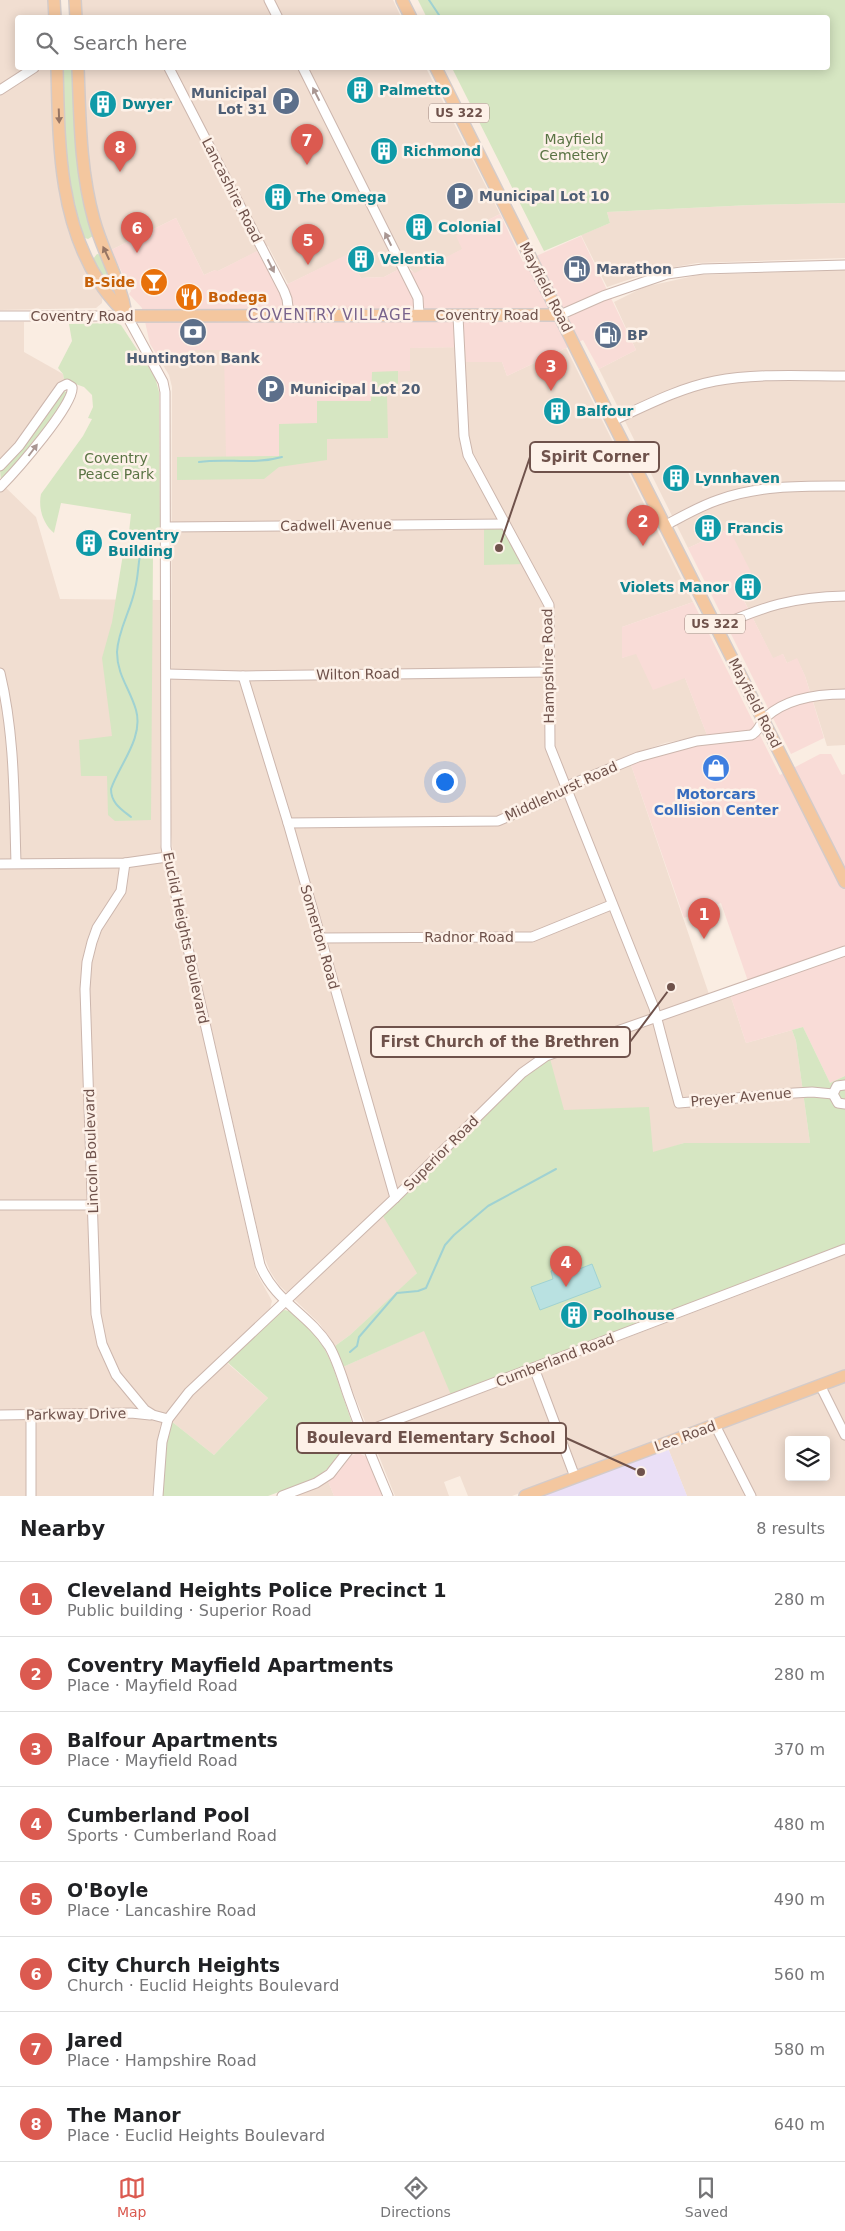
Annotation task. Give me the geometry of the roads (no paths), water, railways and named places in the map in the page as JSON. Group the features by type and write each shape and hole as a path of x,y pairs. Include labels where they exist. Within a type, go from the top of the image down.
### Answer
{"main road":[{"path":"54,0 55,15"},
{"path":"75,0 76,15"},
{"path":"402,0 410,15"},
{"name":"Euclid Heights Boulevard","path":"58,70 61,161 70,214 83,251 93,272 107,293 127,316"},
{"name":"Euclid Heights Boulevard","path":"78,70 81,145 87,191 101,243 121,288 127,316"},
{"name":"Mayfield Road","path":"437,70 845,882"},
{"name":"Coventry Road","path":"127,316 560,315"},
{"name":"Lee Road","path":"525,1496 845,1376"}],"street":[{"path":"269,0 276,15"},
{"path":"0,90 31,70"},
{"name":"Lancashire Road","path":"169,70 284,291 289,315"},
{"path":"304,70 418,298 419,315"},
{"name":"Coventry Road","path":"560,315 629,286 676,272 703,269 845,265"},
{"name":"Coventry Road","path":"0,316 127,316"},
{"name":"Euclid Heights Boulevard","path":"127,316 160,375 165,388 167,857 260,1265 266,1280 285,1301 316,1328 331,1349 388,1496"},
{"name":"Hampshire Road","path":"458,316 465,447 549,605 550,747 656,1016"},
{"path":"612,421 683,389 715,381 751,377 845,376"},
{"path":"0,466 19,446 61,386 67,384 72,387 72,396 49,428 27,457 0,487"},
{"path":"666,525 718,500 747,491 785,486 845,486"},
{"name":"Cadwell Avenue","path":"166,527 505,524"},
{"path":"717,627 776,603 806,598 845,596"},
{"name":"Wilton Road","path":"167,674 243,676 549,672"},
{"path":"0,673 9,724 12,757 16,863"},
{"name":"Somerton Road","path":"243,676 288,823 395,1198"},
{"name":"Middlehurst Road","path":"288,823 498,821 566,789 572,784 616,765 667,747 697,741 754,734 763,720 774,710 799,700 820,695 845,694"},
{"path":"0,864 125,863 167,857"},
{"name":"Lincoln Boulevard","path":"125,863 124,884 121,892 98,928 87,962 86,989 96,1314 102,1344 116,1375 139,1404 153,1415 168,1419"},
{"name":"Radnor Road","path":"320,938 532,937 611,905"},
{"name":"Superior Road","path":"158,1496 162,1442 168,1419 189,1392 395,1198 522,1072 546,1056 845,951"},
{"name":"Preyer Avenue","path":"656,1016 679,1103 794,1093 833,1094"},
{"path":"845,1085 837,1086 833,1094 838,1103 845,1104"},
{"path":"0,1205 92,1205"},
{"name":"Cumberland Road","path":"362,1433 845,1249"},
{"path":"534,1368 575,1477"},
{"path":"820,1385 845,1436"},
{"name":"Parkway Drive","path":"0,1415 130,1413 153,1415"},
{"path":"31,1415 31,1496"},
{"path":"715,1425 751,1496"},
{"path":"282,1496 316,1483 330,1474 362,1433"}],"water":[{"path":"592,1264 601,1287 540,1310 531,1287 553,1279 551,1271 565,1266 569,1273"}],"waterway":[{"path":"429,0 439,15"},
{"path":"199,462 261,461 282,457"},
{"path":"131,817 115,802 111,789 130,751 137,731 138,720 136,710 121,675 117,652 136,585 140,555"},
{"path":"350,1352 357,1346 359,1337 397,1293 418,1291 426,1288 445,1245 454,1235 488,1206 556,1169"}],"place":[{"name":"Palmetto","path":"360,90"},
{"name":"Municipal Lot 31","path":"286,101"},
{"name":"Dwyer","path":"103,104"},
{"name":"Richmond","path":"384,151"},
{"name":"Jared","path":"307,165"},
{"name":"The Manor","path":"120,172"},
{"name":"Municipal Lot 10","path":"460,196"},
{"name":"The Omega","path":"278,197"},
{"name":"Colonial","path":"419,227"},
{"name":"City Church Heights","path":"137,253"},
{"name":"Velentia","path":"361,259"},
{"name":"O'Boyle","path":"308,265"},
{"name":"Marathon","path":"577,269"},
{"name":"B-Side","path":"154,282"},
{"name":"Bodega","path":"189,297"},
{"name":"Huntington Bank","path":"193,332"},
{"name":"BP","path":"608,335"},
{"name":"Municipal Lot 20","path":"271,389"},
{"name":"Balfour Apartments","path":"551,391"},
{"name":"Balfour","path":"557,411"},
{"name":"Lynnhaven","path":"676,478"},
{"name":"Francis","path":"708,528"},
{"name":"Coventry Building","path":"89,543"},
{"name":"Coventry Mayfield Apartments","path":"643,546"},
{"name":"Spirit Corner","path":"499,548"},
{"name":"Violets Manor","path":"748,587"},
{"name":"Motorcars Collision Center","path":"716,768"},
{"name":"Cleveland Heights Police Precinct 1","path":"704,939"},
{"name":"First Church of the Brethren","path":"671,987"},
{"name":"Cumberland Pool","path":"566,1287"},
{"name":"Poolhouse","path":"574,1315"},
{"name":"Boulevard Elementary School","path":"641,1472"}],"district":[{"name":"COVENTRY VILLAGE","path":"330,315"}],"park label":[{"name":"Mayfield Cemetery","path":"574,148"},
{"name":"Coventry Peace Park","path":"116,466"}]}
